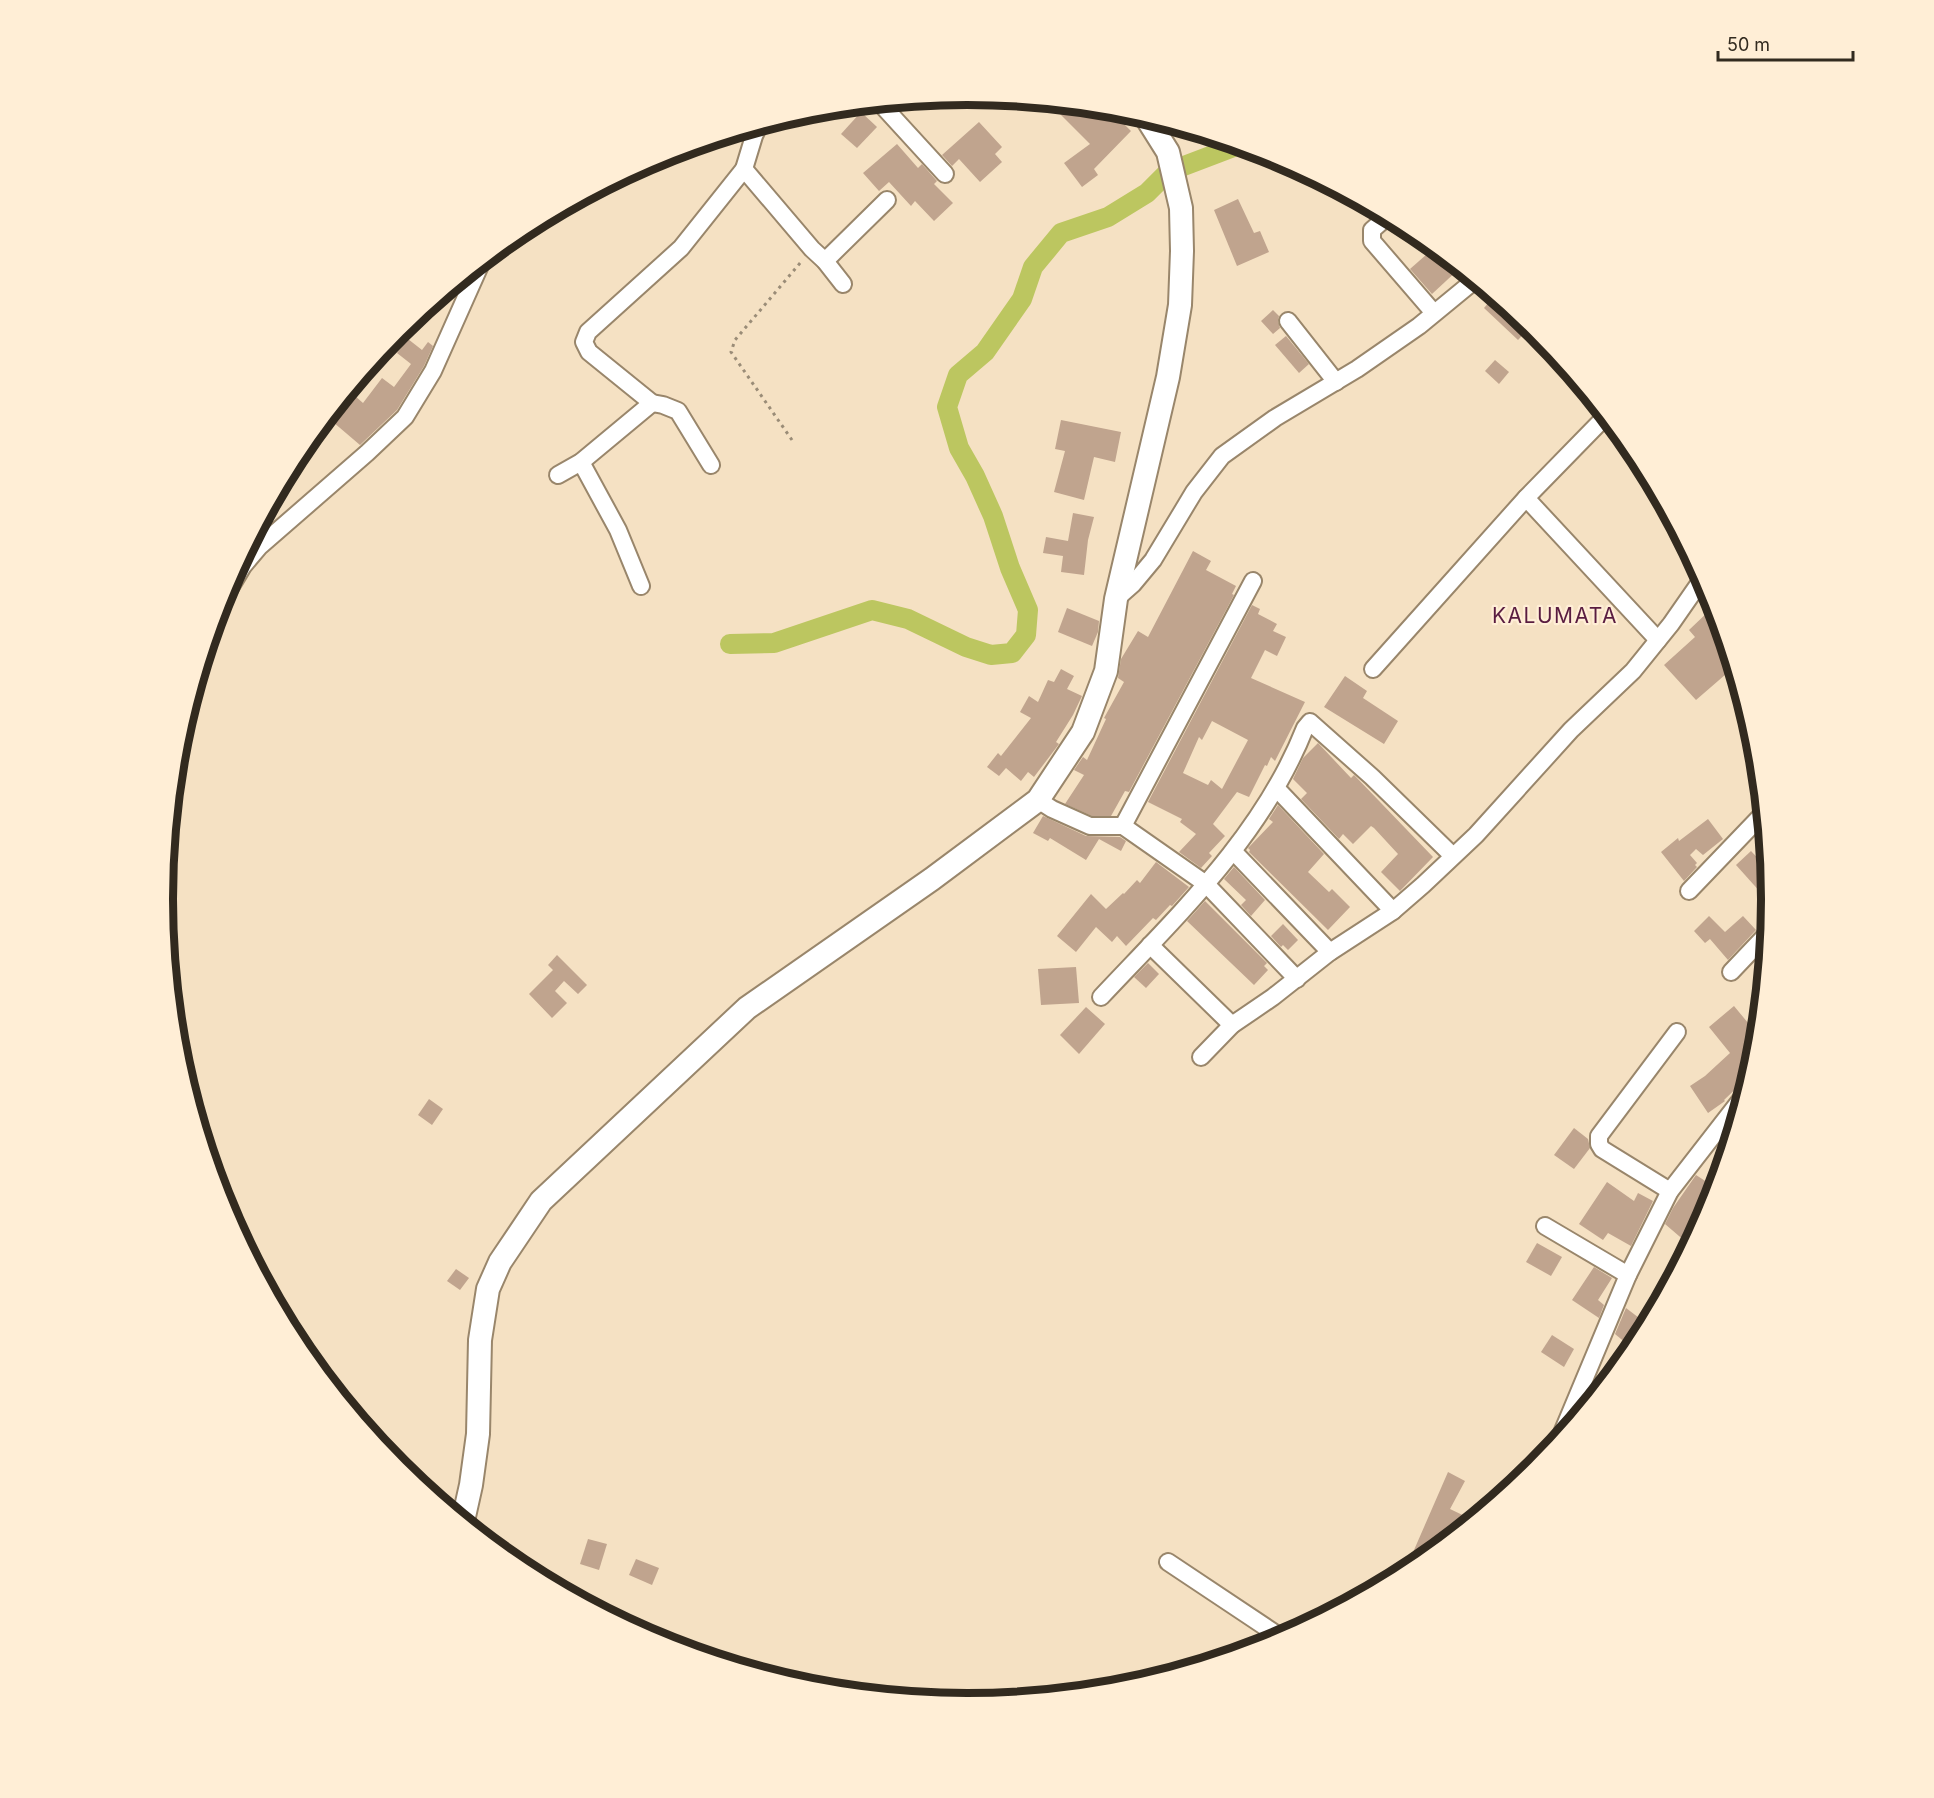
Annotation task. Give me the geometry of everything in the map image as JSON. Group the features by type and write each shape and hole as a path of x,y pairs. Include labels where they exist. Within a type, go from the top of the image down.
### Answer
{"street":[{"path":"885,110 945,174"},
{"path":"465,1513 478,1434 480,1340 488,1289 500,1262 541,1201 747,1008 932,879 1038,800 1083,732 1106,671 1116,599 1166,388 1178,315 1182,251 1181,207 1168,152 1152,127"},
{"path":"711,465 678,411 663,405 652,404 589,352 584,342 588,332 681,248 744,169 755,134"},
{"path":"744,169 843,284"},
{"path":"825,261 887,200"},
{"path":"1381,222 1372,230 1372,241 1434,313"},
{"path":"251,556 405,417 438,361 475,276"},
{"path":"1116,599 1133,584 1153,560 1194,492 1222,456 1275,418 1366,363 1469,284"},
{"path":"1288,321 1336,382"},
{"path":"558,475 580,462 652,404"},
{"path":"1373,669 1526,498 1601,421"},
{"path":"580,462 618,530 641,586"},
{"path":"1526,498 1658,640"},
{"path":"1123,826 1253,581"},
{"path":"1201,1057 1232,1025 1297,979 1330,952 1393,911 1453,856 1483,827 1570,730 1633,671 1697,586"},
{"path":"1101,997 1234,852 1277,789 1305,728 1312,722 1453,856"},
{"path":"1277,789 1393,911"},
{"path":"1038,800 1090,826 1123,826 1206,884 1297,979"},
{"path":"1689,891 1756,821"},
{"path":"1234,852 1330,952"},
{"path":"1731,972 1759,942"},
{"path":"1150,945 1232,1025"},
{"path":"1670,1191 1602,1149 1599,1136 1677,1032"},
{"path":"1568,1418 1628,1275 1670,1191 1732,1111"},
{"path":"1545,1226 1628,1275"},
{"path":"1168,1562 1273,1632"}],"path":[{"path":"792,440 731,352 735,340 812,249"}],"building":[{"path":"1057,111 1128,122 1125,125 1131,131 1094,169 1098,175 1082,187 1064,163 1090,144"},
{"path":"861,112 877,127 857,148 841,134"},
{"path":"979,122 1002,147 995,154 1002,162 980,182 959,159 952,166 942,155"},
{"path":"897,144 918,168 922,164 937,181 934,184 953,203 934,221 915,201 911,206 889,182 879,191 863,173"},
{"path":"1238,199 1254,233 1260,231 1269,252 1237,266 1214,210"},
{"path":"1428,253 1455,273 1432,294 1410,269"},
{"path":"1490,301 1524,334 1518,340 1484,308"},
{"path":"1273,310 1279,316 1280,328 1273,334 1261,321"},
{"path":"1286,336 1309,364 1299,373 1275,345"},
{"path":"408,339 422,350 428,342 433,346 424,366 397,410 360,445 333,422 355,396 363,403 382,378 394,387 411,364 397,353"},
{"path":"1495,360 1509,372 1499,384 1485,371"},
{"path":"1061,420 1121,432 1115,462 1094,457 1084,500 1054,492 1065,451 1055,449"},
{"path":"1073,513 1094,517 1088,540 1084,575 1061,572 1063,556 1043,553 1046,537 1068,541"},
{"path":"1193,551 1211,561 1206,570 1236,586 1232,594 1234,595 1129,792 1125,791 1111,816 1092,816 1065,804 1084,775 1074,770 1083,757 1087,760 1106,719 1104,718 1124,682 1118,678 1121,659 1138,631 1148,637"},
{"path":"1252,605 1260,609 1258,614 1277,624 1273,631 1286,637 1277,656 1265,650 1251,678 1305,702 1275,761 1271,757 1267,766 1265,765 1249,797 1237,792 1213,824 1225,836 1209,853 1212,856 1201,868 1179,852 1196,834 1180,822 1182,819 1148,802","holes":["1212,721 1248,740 1222,789 1211,780 1208,785 1183,773 1199,737 1202,740"]},
{"path":"1067,608 1099,621 1098,632 1092,646 1058,632"},
{"path":"1707,612 1728,673 1696,700 1664,665 1695,637 1689,630"},
{"path":"1061,669 1074,676 1067,689 1082,696 1056,742 1059,744 1034,777 1028,772 1021,781 1006,768 999,776 987,767 998,753 1001,756 1031,718 1020,712 1029,696 1038,702 1048,680 1054,682"},
{"path":"1345,676 1367,691 1363,698 1398,721 1384,744 1324,707"},
{"path":"1318,743 1351,778 1354,775 1433,857 1400,891 1381,872 1398,854 1374,828 1371,826 1353,844 1343,834 1339,839 1301,799 1307,793 1293,779 1303,758"},
{"path":"1278,805 1324,854 1308,872 1329,892 1332,889 1350,907 1328,930 1249,852 1248,848 1273,822 1269,819"},
{"path":"1043,816 1086,836 1120,837 1126,841 1121,851 1099,839 1086,860 1050,838 1048,841 1033,833"},
{"path":"1708,819 1723,839 1703,855 1696,849 1690,855 1697,863 1695,865 1697,867 1684,881 1661,852"},
{"path":"1751,851 1759,860 1761,893 1736,865"},
{"path":"1156,862 1189,887 1172,906 1170,905 1156,920 1153,918 1126,946 1117,936 1112,942 1096,927 1076,952 1057,936 1091,894 1106,909 1137,880 1140,883"},
{"path":"1234,867 1265,900 1251,916 1241,905 1246,900 1224,879"},
{"path":"1205,901 1267,963 1264,966 1268,970 1254,985 1187,921"},
{"path":"1709,916 1725,932 1743,916 1756,930 1728,960 1710,939 1705,943 1694,931"},
{"path":"1283,924 1298,940 1288,950 1283,945 1281,947 1271,936"},
{"path":"557,955 587,985 578,994 564,981 555,991 567,1003 552,1018 529,994 553,970 548,965"},
{"path":"1148,963 1159,974 1146,988 1134,977"},
{"path":"1076,967 1079,1003 1041,1005 1038,969"},
{"path":"1734,1006 1750,1026 1738,1086 1725,1101 1708,1113 1690,1086 1705,1076 1730,1053 1709,1027"},
{"path":"1086,1007 1105,1024 1079,1054 1060,1035"},
{"path":"429,1099 443,1109 432,1125 418,1115"},
{"path":"1574,1128 1588,1139 1590,1148 1574,1169 1554,1155"},
{"path":"1696,1175 1708,1183 1684,1240 1665,1224"},
{"path":"1607,1182 1634,1201 1638,1193 1653,1201 1631,1246 1608,1233 1603,1240 1579,1224"},
{"path":"1537,1243 1562,1257 1551,1276 1526,1262"},
{"path":"1594,1267 1612,1278 1598,1300 1604,1305 1599,1318 1572,1300"},
{"path":"456,1269 469,1278 460,1290 447,1281"},
{"path":"1626,1308 1640,1319 1625,1343 1615,1334"},
{"path":"1552,1335 1574,1349 1564,1367 1541,1352"},
{"path":"1448,1472 1465,1481 1450,1509 1466,1516 1411,1557"},
{"path":"588,1539 607,1544 599,1570 580,1564"},
{"path":"636,1559 659,1568 652,1585 629,1575"}],"waterway":[{"path":"730,644 774,643 872,610 908,619 966,647 991,655 1012,653 1026,635 1028,610 1010,568 993,516 959,448 947,407 958,375 985,352 1022,299 1033,267 1061,233 1108,217 1147,193 1168,172 1228,149"}],"district":[{"name":"KALUMATA","path":"1555,616"}]}
